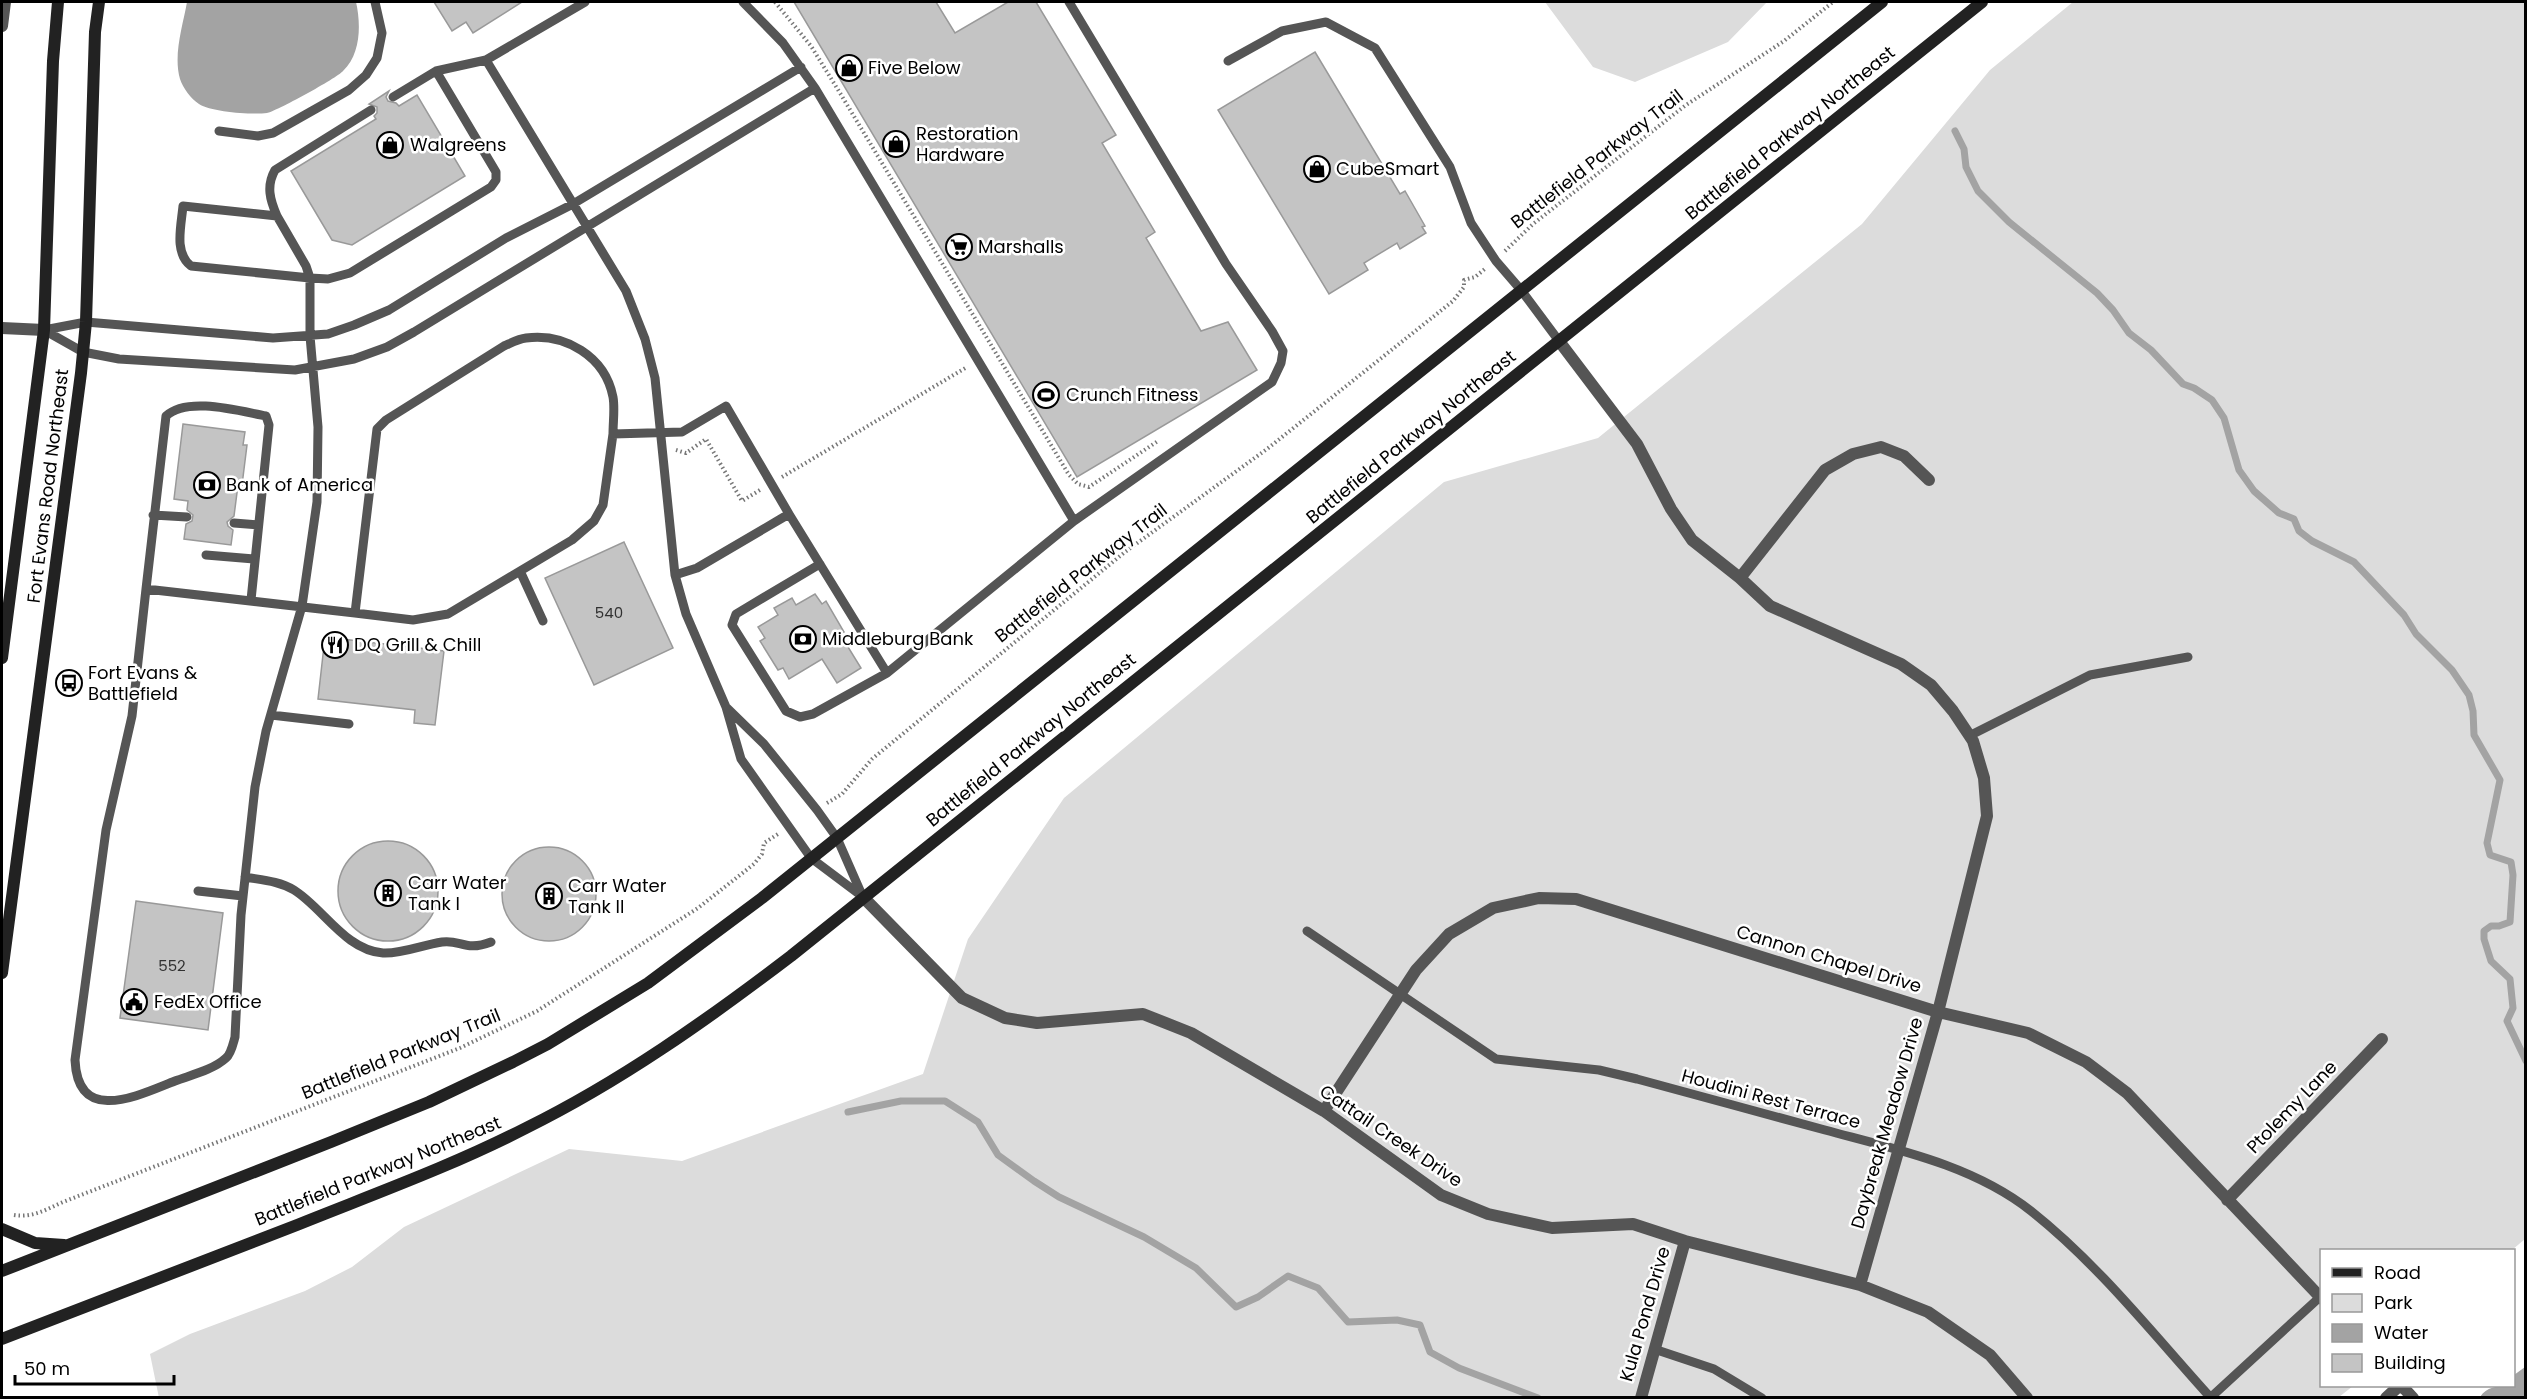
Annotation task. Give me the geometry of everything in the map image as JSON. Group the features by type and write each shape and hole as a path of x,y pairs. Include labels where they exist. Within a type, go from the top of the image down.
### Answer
{"main road":[{"name":"Fort Evans Road Northeast","path":"2,658 44,330 53,61 58,2"},
{"name":"Fort Evans Road Northeast","path":"2,972 86,322 95,32 99,2"},
{"path":"2,1271 429,1102 531,1053 648,983 762,898 1882,2"},
{"name":"Battlefield Parkway Northeast","path":"2,1340 440,1169 526,1128 669,1045 724,1007 863,897 1982,2"},
{"path":"2,1229 35,1243 68,1245"}],"street":[{"path":"2,26 5,2"},
{"path":"2,328 44,330"},
{"name":"Daybreak Meadow Drive","path":"1559,341 1637,444 1671,509 1692,540 1740,578 1770,606 1901,664 1931,685 1953,711 1969,736 1984,778 1987,816 1938,1012 1860,1285"},
{"path":"1740,578 1825,470 1853,454 1881,447 1904,456 1929,480"},
{"name":"Cattail Creek Drive","path":"863,897 962,998 1005,1018 1037,1023 1143,1014 1191,1034 1324,1111 1441,1195 1488,1214 1552,1228 1633,1224 1685,1241 1860,1285 1928,1312 1990,1355 2027,1398"},
{"name":"Cannon Chapel Drive","path":"1324,1111 1416,970 1449,934 1493,908 1539,898 1576,899 1938,1012 2028,1033 2086,1062 2127,1093 2320,1297"},
{"name":"Ptolemy Lane","path":"2228,1200 2382,1039"},
{"name":"Kula Pond Drive","path":"1641,1398 1685,1241"},
{"path":"2386,1398 2399,1387"},
{"path":"2401,1387 2413,1398"}],"lane":[{"path":"219,131 258,136 273,134 350,90 366,75 377,58 382,33 375,2"},
{"path":"565,2 570,11"},
{"path":"393,97 436,71 486,60 585,2"},
{"path":"743,2 770,27 815,88 1074,521"},
{"path":"820,564 736,614 732,625 786,711 800,717 813,714 887,673 1074,521 1272,382 1281,363 1283,351 1272,331 1226,264 1069,2"},
{"path":"1228,61 1282,31 1326,22 1375,48 1450,167 1471,223 1496,261 1559,341"},
{"path":"486,60 626,291 639,319 655,378 675,575 687,614 726,707 741,759 811,858 863,897"},
{"path":"44,330 86,322 273,338 328,334 389,310 506,238 573,204 801,67"},
{"path":"277,216 183,206 180,250 183,260 191,266 328,279 350,273 492,187 496,180 496,172 436,71"},
{"path":"44,330 83,352 119,359 295,370 354,359 387,347 815,88"},
{"path":"251,600 269,424 266,416 211,407 183,406 172,409 166,416 153,514 132,716 106,831 75,1060 76,1076 92,1096 105,1101 124,1101 211,1067 228,1057 235,1037 243,896 255,787 271,715 302,606 317,502 318,427 310,336 310,278 269,196 271,176 275,170 371,110"},
{"path":"146,589 413,621 448,614 572,540 594,521 603,505 613,434 613,397 606,375 582,350 546,337 523,338 504,346 386,420 377,429 356,613"},
{"path":"613,434 682,432 726,406 789,514 887,673"},
{"path":"153,514 187,517"},
{"path":"675,575 697,568 789,514"},
{"path":"234,523 258,525"},
{"path":"206,555 254,559"},
{"path":"520,571 543,621"},
{"path":"1969,736 2090,675 2188,657"},
{"path":"726,707 764,744 817,810 837,838 863,897"},
{"path":"271,715 349,724"},
{"path":"245,877 277,882 294,890 346,936 367,950 384,953 445,941 477,948 491,942"},
{"path":"198,891 243,896"},
{"name":"Houdini Rest Terrace","path":"1307,931 1496,1059 1599,1070 1898,1150 1948,1167 1992,1187 2030,1210 2082,1257 2210,1397"},
{"path":"2210,1397 2320,1299"},
{"path":"1654,1349 1714,1369 1762,1398"}],"path":[{"path":"775,2 811,46 1069,475 1078,484 1089,487 1162,438"},
{"name":"Battlefield Parkway Trail","path":"817,810 842,794 872,759 1125,552 1267,449 1453,301 1464,287 1464,280 1475,277 1496,261 1533,224 1686,105 1784,41 1833,2"},
{"path":"663,451 683,450 686,453 706,439 742,501 995,350"},
{"name":"Battlefield Parkway Trail","path":"8,1213 29,1216 38,1213 460,1048 503,1029 577,987 698,908 754,864 762,854 764,843 788,827"}],"green space":[{"path":"1545,2 1767,2 1728,42 1635,82 1593,67"},
{"path":"2073,2 2525,2 2525,1239 2513,1249 2320,1249 2320,1387 2352,1387 2339,1397 159,1398 150,1354 190,1334 305,1291 352,1267 404,1227 569,1149 682,1161 923,1074 968,939 1064,798 1444,482 1598,438 1862,224 1990,70"}],"water":[{"path":"187,2 356,2 359,29 356,47 349,64 338,75 267,113 252,114 205,107 185,90 178,70 178,50"},
{"path":"2525,1367 2525,1397 2480,1397 2491,1388 2515,1387 2515,1374"}],"building":[{"path":"434,2 522,2 473,33 466,22 452,31"},
{"path":"794,2 936,2 955,33 1008,2 1036,2 1116,135 1102,143 1155,232 1146,238 1201,331 1228,322 1257,370 1077,477"},
{"path":"1315,52 1400,194 1405,191 1425,226 1422,227 1426,233 1400,249 1397,243 1364,263 1368,270 1329,294 1218,110"},
{"name":"Walgreens","path":"389,91 386,97 388,101 399,106 417,95 465,176 352,245 332,240 291,171 376,119 374,116 377,113 377,107 369,104"},
{"name":"Bank of America","path":"183,424 245,432 243,445 247,445 242,485 238,485 234,516 227,522 233,530 231,545 184,539 186,524 192,521 193,515 187,510 188,501 174,499"},
{"path":"624,542 673,648 594,685 545,578"},
{"name":"Middleburg Bank","path":"815,594 822,604 826,601 844,632 840,634 861,668 837,683 822,659 789,679 783,668 778,670 760,641 765,638 758,627 778,615 774,608 792,598 796,605"},
{"path":"325,637 444,651 435,725 414,723 415,710 318,699"},
{"name":"Carr Water Tank I","path":"388,841 407,845 423,856 434,872 438,891 434,910 423,926 407,937 388,941 369,937 353,926 342,910 338,891 342,872 353,856 369,845"},
{"name":"Carr Water Tank II","path":"549,847 567,850 582,861 593,876 596,894 593,912 582,927 567,938 549,941 531,938 516,927 505,912 502,894 505,876 516,861 531,850"},
{"path":"136,901 223,913 208,1030 120,1018"}],"waterway":[{"path":"1955,131 1964,149 1966,167 1978,191 2009,222 2097,293 2113,310 2129,333 2151,350 2183,384 2194,388 2212,400 2224,418 2239,470 2254,491 2279,513 2294,519 2299,531 2312,541 2354,562 2404,615 2416,634 2452,670 2469,695 2473,711 2474,735 2500,780 2487,843 2490,855 2511,862 2513,875 2510,922 2491,926 2484,931 2484,939 2491,961 2510,979 2513,1008 2507,1021 2526,1061"},
{"path":"848,1112 901,1101 945,1101 978,1122 998,1155 1034,1181 1059,1197 1144,1237 1196,1268 1236,1307 1258,1297 1288,1276 1318,1288 1348,1322 1397,1320 1420,1325 1430,1352 1459,1368 1538,1398"}],"place":[{"name":"Five Below","path":"849,68"},
{"name":"Restoration Hardware","path":"896,144"},
{"name":"Walgreens","path":"390,145"},
{"name":"CubeSmart","path":"1317,169"},
{"name":"Marshalls","path":"959,247"},
{"name":"Crunch Fitness","path":"1046,395"},
{"name":"Bank of America","path":"207,485"},
{"name":"Middleburg Bank","path":"803,639"},
{"name":"DQ Grill & Chill","path":"335,645"},
{"name":"Fort Evans & Battlefield","path":"69,683"},
{"name":"Carr Water Tank I","path":"388,893"},
{"name":"Carr Water Tank II","path":"549,896"},
{"name":"FedEx Office","path":"134,1002"}]}
